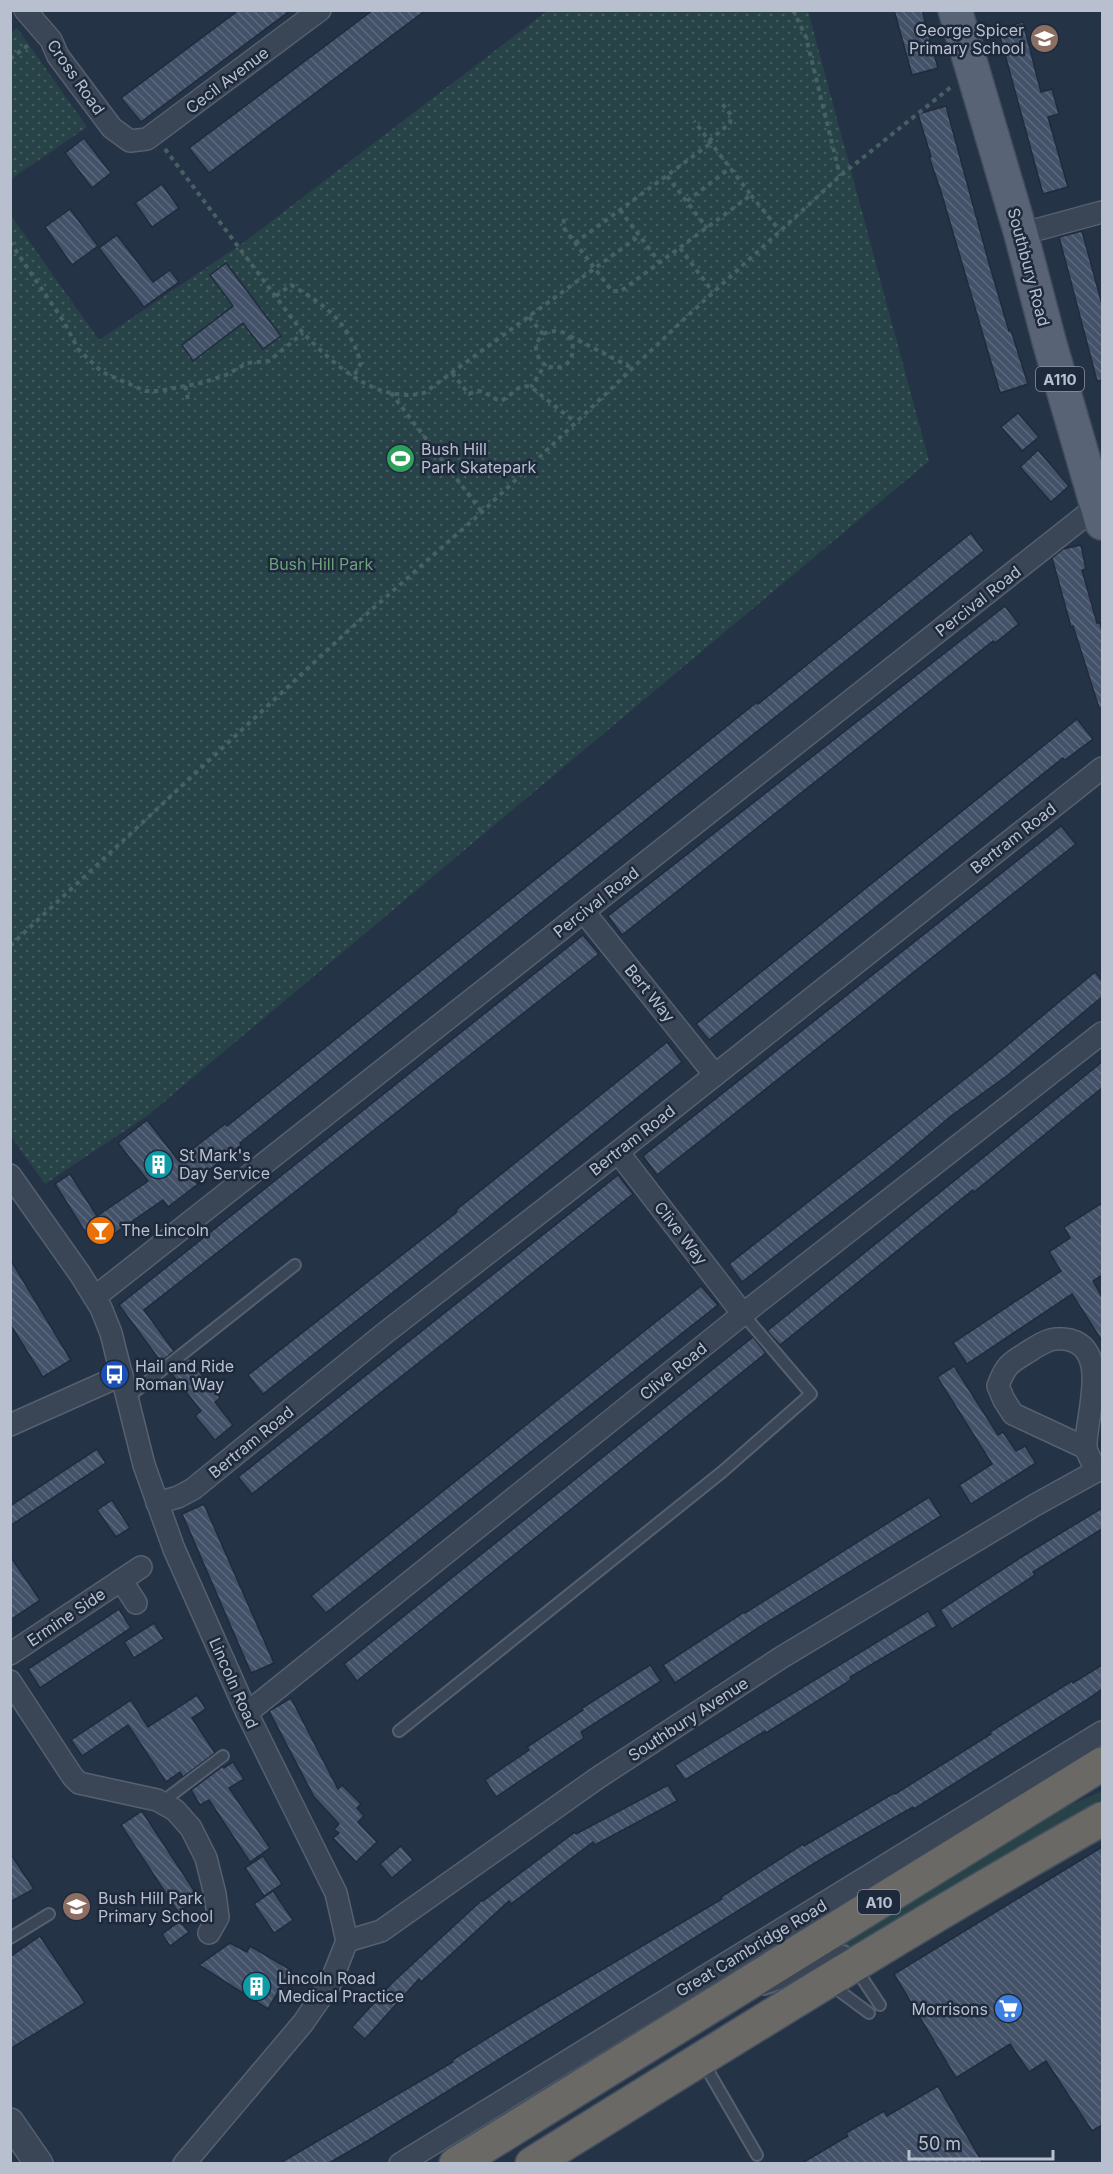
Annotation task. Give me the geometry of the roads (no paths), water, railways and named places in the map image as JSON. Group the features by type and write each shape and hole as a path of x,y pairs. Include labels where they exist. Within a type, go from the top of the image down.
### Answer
{"highway":[{"name":"Great Cambridge Road","path":"456,2163 1102,1764"},
{"name":"A10","path":"532,2163 854,1965 1002,1876 1102,1820"}],"main road":[{"name":"Southbury Road","path":"956,10 1022,234 1049,341 1101,517"},
{"name":"A10","path":"1047,1798 1102,1779"}],"street":[{"name":"Cross Road","path":"25,10 51,40 58,56 112,128 130,141"},
{"name":"Cecil Avenue","path":"130,141 147,139 320,10"},
{"path":"1022,234 1102,212"},
{"name":"Percival Road","path":"95,1297 1086,515 1101,517"},
{"name":"Bertram Road","path":"157,1503 193,1489 385,1334 1102,768"},
{"name":"Bert Way","path":"584,912 715,1075"},
{"name":"Clive Road","path":"247,1713 743,1314 1102,1033"},
{"name":"Clive Way","path":"618,1152 743,1314"},
{"name":"Lincoln Road","path":"10,1175 95,1297 111,1333 144,1465 174,1549 247,1713 336,1893 347,1941"},
{"path":"1086,1448 1093,1371 1087,1354 1076,1342 1061,1338 1048,1340 1004,1369 998,1386 1013,1414 1086,1448 1100,1470"},
{"path":"10,1425 122,1375"},
{"name":"Southbury Avenue","path":"347,1941 381,1931 599,1777 782,1658 1035,1505 1100,1470"},
{"name":"Ermine Side","path":"10,1654 141,1567"},
{"name":"Ermine Side","path":"121,1580 136,1603"},
{"path":"10,1681 79,1783 162,1802 175,1810 191,1828 206,1858 215,1894 218,1917 209,1933"},
{"name":"Great Cambridge Road","path":"400,2163 1102,1732"},
{"path":"184,2163 303,2023 330,1984 347,1941"}],"lane":[{"path":"128,1397 295,1265"},
{"path":"399,1731 712,1480 811,1394 743,1314"},
{"path":"162,1802 223,1756"},
{"path":"10,1938 49,1914"},
{"path":"712,2005 779,1984 833,1952 844,1951 880,2005"},
{"path":"819,1987 838,1990 869,2013"},
{"path":"702,2059 757,2155"}],"place":[{"name":"George Spicer Primary School","path":"1045,39"},
{"name":"Bush Hill Park Skatepark","path":"400,458"},
{"name":"St Mark's Day Service","path":"158,1164"},
{"name":"The Lincoln","path":"100,1230"},
{"name":"Hail and Ride Roman Way","path":"114,1375"},
{"name":"Bush Hill Park Primary School","path":"77,1907"},
{"name":"Lincoln Road Medical Practice","path":"257,1987"},
{"name":"Morrisons","path":"1009,2009"}],"park label":[{"name":"Bush Hill Park","path":"321,564"}]}
